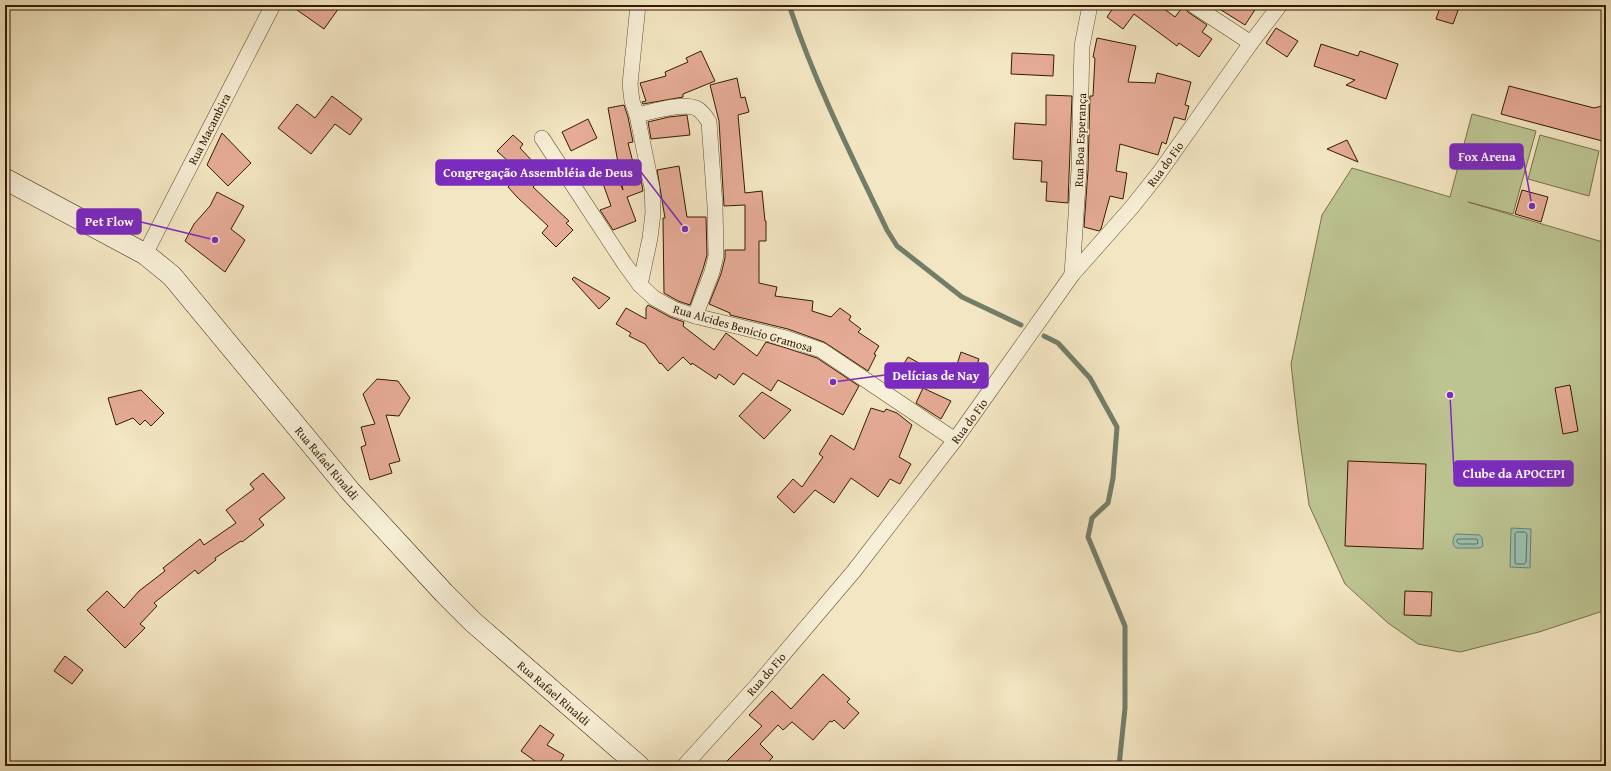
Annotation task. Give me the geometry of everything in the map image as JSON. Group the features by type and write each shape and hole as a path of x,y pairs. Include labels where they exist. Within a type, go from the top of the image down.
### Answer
{"street":[{"name":"Rua Macambira","path":"145,254 272,5"},
{"path":"638,5 630,84 632,101 637,115 652,188 653,213 650,238 640,285"},
{"name":"Rua Boa Esperança","path":"1072,275 1079,170 1082,46 1090,5"},
{"path":"1193,5 1251,43"},
{"name":"Rua do Fio","path":"684,766 759,683 854,571 955,440 1072,275 1132,208 1159,173 1251,43 1280,5"},
{"path":"637,115 687,106 696,108 703,113 709,122 715,206 716,256 712,272 695,316"},
{"name":"Rua Alcides Benicio Gramosa","path":"542,138 640,285 654,298 674,309 695,316 786,338 821,350 955,440"},
{"name":"Rua Rafael Rinaldi","path":"5,179 145,254 172,276 350,491 444,593 473,622 639,766"}],"shaded area":[{"path":"1472,114 1536,131 1513,214 1468,202 1606,243 1606,610 1539,632 1460,652 1418,644 1388,623 1345,584 1309,505 1291,364 1322,215 1352,168 1450,197"},
{"path":"1540,135 1599,151 1589,196 1528,179"}],"water":[{"path":"1511,528 1531,529 1530,568 1510,567"},
{"path":"1456,534 1480,535 1483,546 1480,548 1456,548 1453,545 1453,541"}],"building":[{"path":"290,5 341,5 324,29"},
{"path":"1115,5 1159,5 1175,17 1184,5 1188,12 1207,25 1202,32 1212,39 1199,57 1179,43 1177,46 1134,14 1123,29 1107,17"},
{"path":"1209,5 1258,5 1245,25 1218,8 1217,10"},
{"path":"1441,5 1460,5 1453,24 1436,19"},
{"path":"1276,28 1298,41 1287,57 1266,43"},
{"path":"1097,38 1136,46 1128,82 1155,83 1157,73 1191,82 1185,105 1189,106 1185,120 1174,117 1166,144 1162,142 1158,155 1120,144 1116,171 1127,173 1123,199 1110,196 1101,229 1099,231 1084,227 1088,170 1090,96 1093,96 1095,58 1093,57"},
{"path":"1321,44 1358,56 1360,51 1398,64 1386,99 1346,85 1355,80 1314,66"},
{"path":"701,51 715,81 683,94 683,97 643,104 642,102 646,101 640,83 666,76 665,72 688,62 686,58"},
{"path":"1012,53 1054,55 1053,76 1011,74"},
{"path":"737,78 741,98 745,97 749,112 738,115 745,193 762,191 766,221 766,241 759,241 759,283 777,287 775,296 813,301 812,311 831,317 840,308 851,316 849,320 861,329 858,332 879,346 874,354 876,355 868,371 824,342 788,329 730,315 730,313 709,304 721,274 725,258 725,250 745,250 745,205 724,206 719,121 710,85"},
{"path":"1509,86 1594,108 1606,105 1606,142 1501,114"},
{"path":"1046,95 1072,96 1068,203 1046,201 1047,182 1041,182 1042,161 1013,159 1015,123 1046,125"},
{"path":"332,96 362,119 350,135 335,124 311,154 278,128 297,104 315,118"},
{"path":"624,105 633,142 628,143 636,174 640,173 643,191 627,197 636,221 613,230 600,210 611,206 601,178 615,173 623,190 608,108"},
{"path":"687,115 690,135 651,139 648,122 669,117"},
{"path":"588,119 597,138 571,151 562,132"},
{"path":"222,133 251,163 228,186 207,165"},
{"path":"513,135 523,144 520,148 534,163 526,169 538,182 533,187 569,221 566,223 573,230 556,247 542,233 548,226 517,197 508,187 510,185 498,172 509,162 497,151"},
{"path":"1347,140 1358,162 1327,149"},
{"path":"679,166 687,217 706,217 707,255 690,305 678,301 664,293 663,218 665,218 657,170"},
{"path":"1522,190 1548,197 1541,222 1515,214"},
{"path":"217,192 244,206 231,229 245,240 225,272 185,241 194,224 210,206"},
{"path":"574,277 610,298 599,309 572,279"},
{"path":"648,305 670,317 684,322 683,326 714,350 726,333 757,356 766,342 817,358 859,386 843,415 778,380 771,391 743,373 734,385 719,374 716,379 692,363 691,365 683,357 668,371 661,363 660,364 645,344 629,336 631,333 616,324 626,308 646,319 646,308"},
{"path":"961,352 979,359 971,381 954,374"},
{"path":"908,357 919,363 905,387 894,380"},
{"path":"377,379 398,381 410,398 399,416 386,415 400,461 389,464 392,473 370,480 361,447 366,445 361,427 375,424 363,394"},
{"path":"1570,385 1578,431 1563,434 1555,388"},
{"path":"923,388 951,401 941,419 916,403"},
{"path":"141,390 164,413 151,426 145,420 140,425 133,418 116,425 108,398"},
{"path":"762,392 791,410 764,439 739,416"},
{"path":"871,408 884,412 886,409 897,413 912,425 899,457 911,464 900,484 890,479 878,497 851,478 834,503 815,490 794,513 777,497 793,479 802,487 823,457 819,454 831,435 854,450"},
{"path":"1348,461 1426,464 1423,549 1345,546"},
{"path":"263,473 285,498 259,519 264,525 242,542 241,541 215,558 216,560 198,574 195,570 154,603 157,606 140,624 145,628 125,648 87,610 107,591 124,608 139,591 165,571 163,568 200,539 204,545 236,523 226,510 254,489 250,484"},
{"path":"1405,591 1432,592 1431,616 1404,615"},
{"path":"65,656 83,670 72,684 54,671"},
{"path":"823,674 850,699 847,702 859,713 844,729 834,720 832,722 830,721 813,740 792,722 783,730 778,725 760,744 773,757 764,766 722,766 762,726 749,715 772,691 791,709"},
{"path":"540,725 554,735 547,745 564,755 558,766 542,766 521,751"}],"waterway":[{"path":"789,5 822,91 887,230 897,246 962,297 1021,325"},
{"path":"1044,336 1058,343 1090,378 1117,427 1113,478 1108,503 1092,518 1088,537 1125,626 1125,708 1119,766"}],"place":[{"name":"Fox Arena","path":"1532,206"},
{"name":"Congregação Assembléia de Deus","path":"685,229"},
{"name":"Pet Flow","path":"215,240"},
{"name":"Delícias de Nay","path":"833,382"},
{"name":"Clube da APOCEPI","path":"1450,395"}]}
